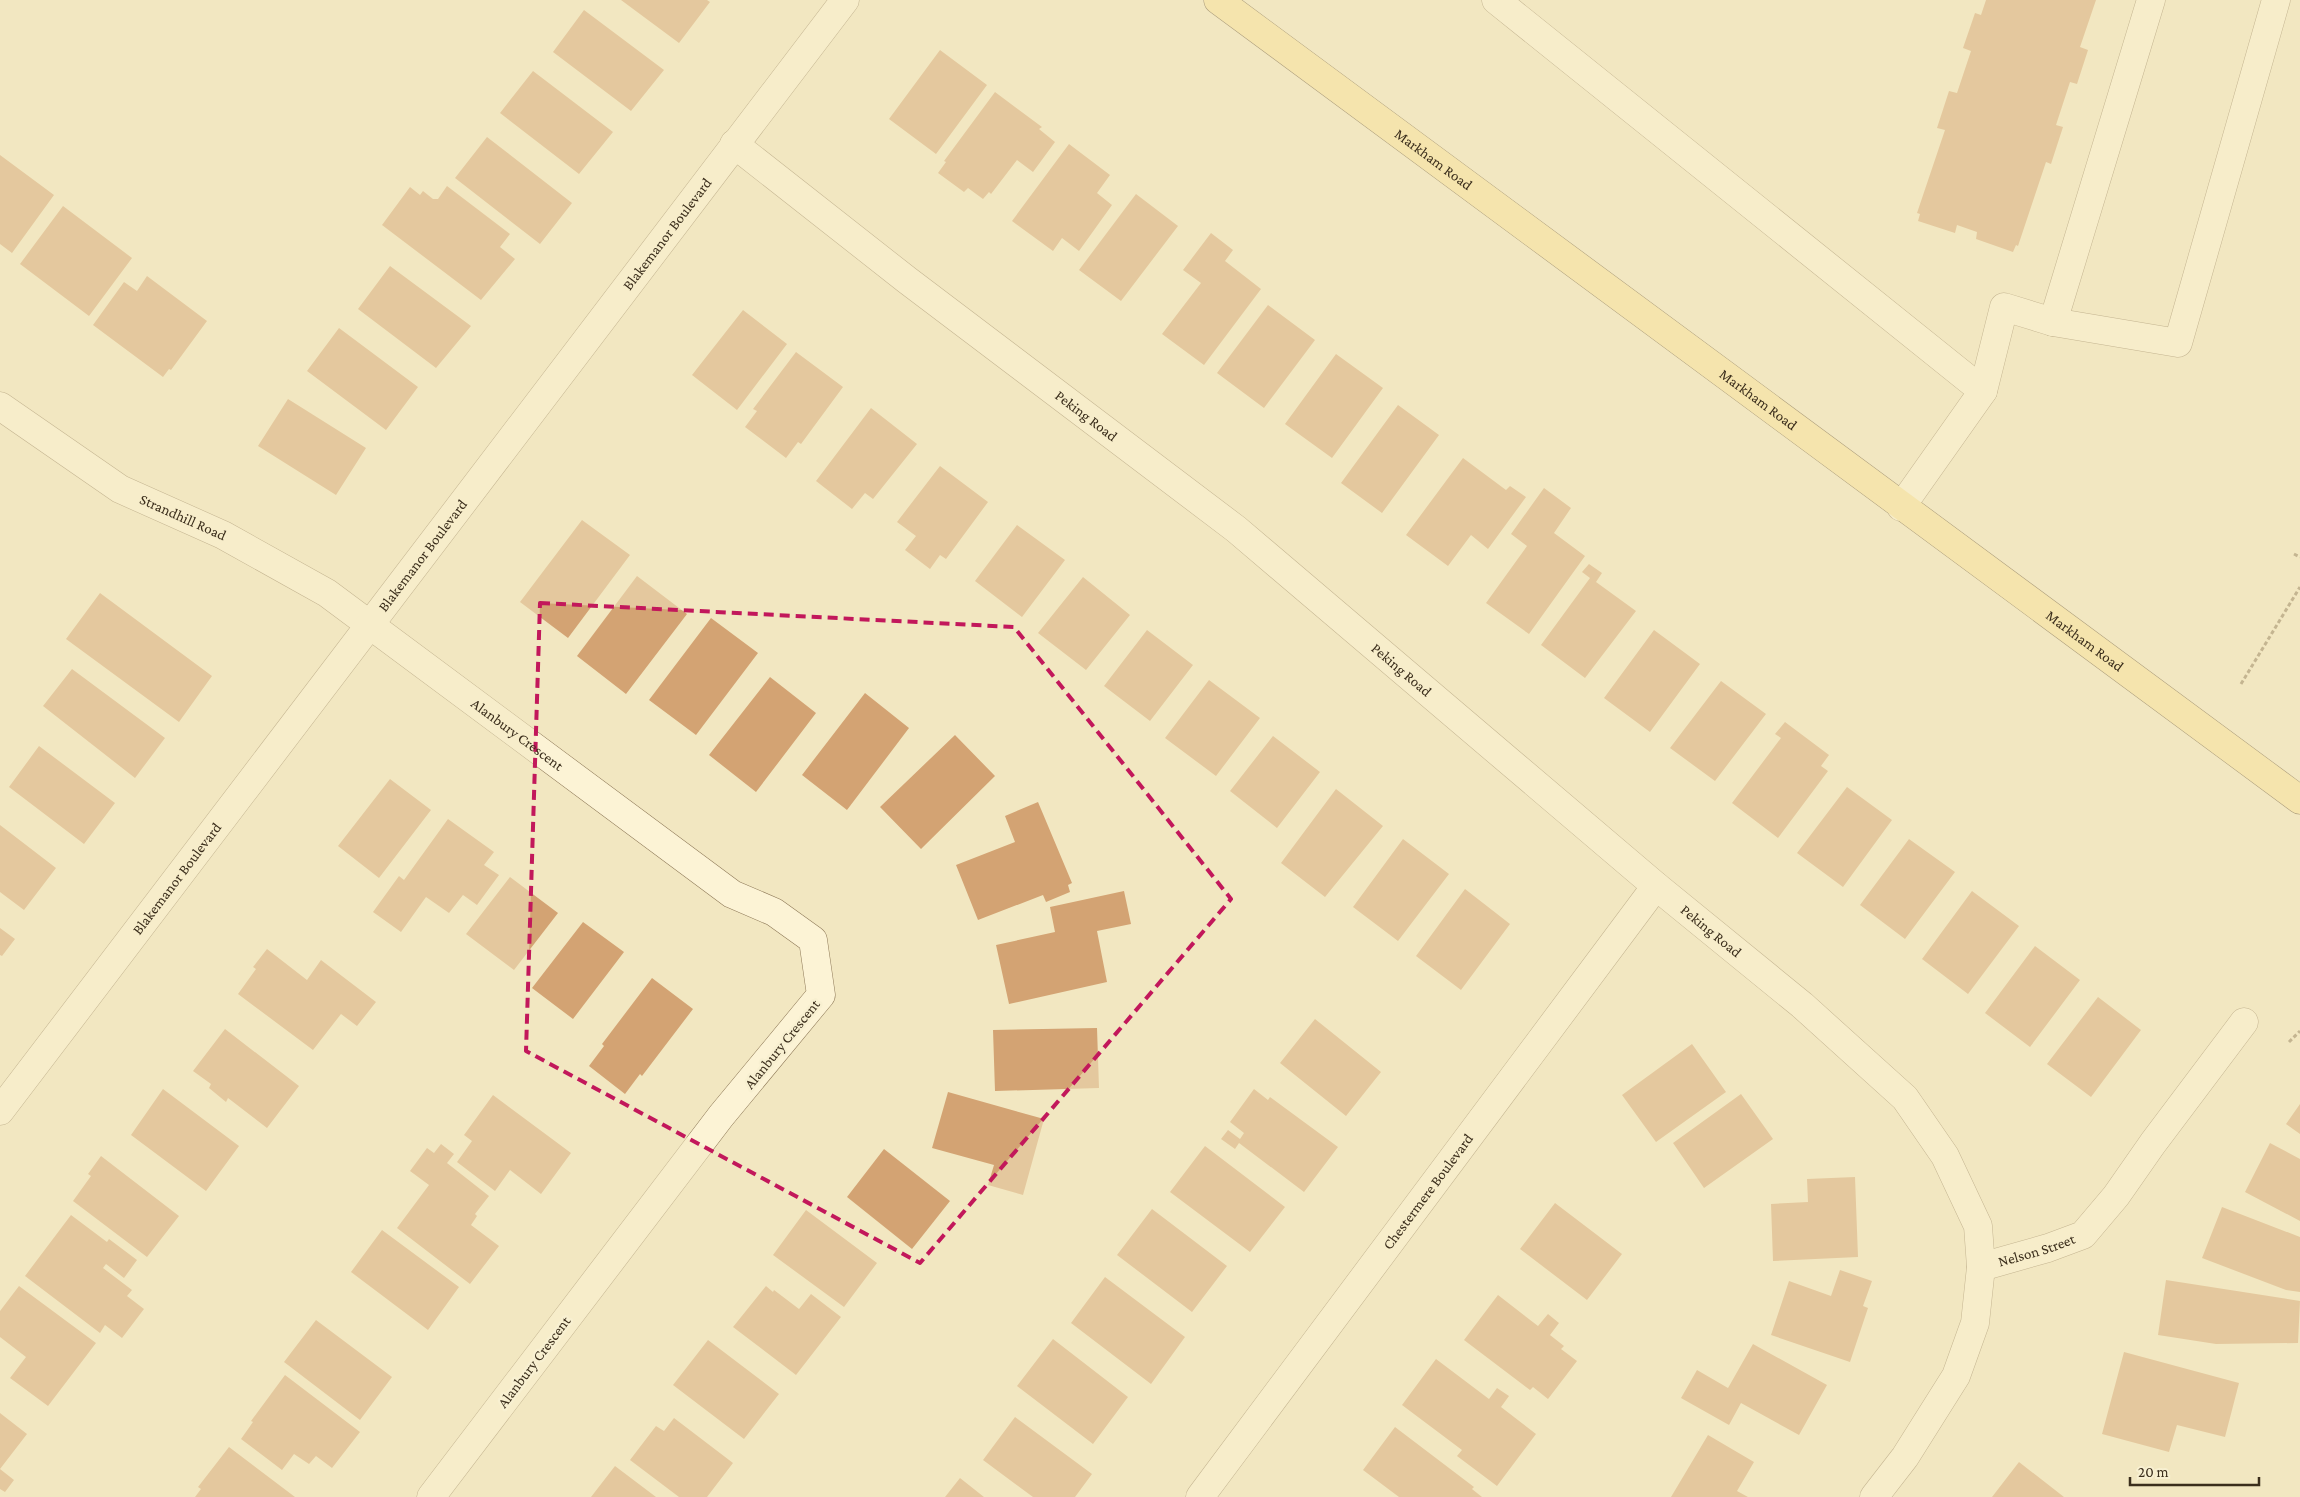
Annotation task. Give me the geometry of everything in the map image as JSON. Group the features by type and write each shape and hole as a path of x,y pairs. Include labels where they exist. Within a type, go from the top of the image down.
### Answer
{"main road":[{"name":"Markham Road","path":"1218,0 1901,507 2300,800"}],"street":[{"name":"Blakemanor Boulevard","path":"0,1111 845,0"},
{"path":"1496,0 1983,392"},
{"path":"2053,322 2151,0"},
{"path":"1901,507 1983,392 2004,307 2053,322 2178,344 2276,0"},
{"name":"Peking Road","path":"734,144 899,274 1236,529 1656,886 1802,1005 1905,1098 1945,1156 1978,1226 1981,1267"},
{"name":"Strandhill Road","path":"0,406 120,489 223,535 327,593 370,623"},
{"name":"Alanbury Crescent","path":"370,623 546,757 732,894 774,912 813,940 821,995 722,1116 431,1497"},
{"name":"Chestermere Boulevard","path":"1200,1497 1656,886"},
{"name":"Nelson Street","path":"1874,1497 1904,1456 1956,1376 1975,1323 1981,1267 2048,1248 2083,1235 2116,1196 2153,1142 2244,1022"}],"path":[{"path":"2294,554 2300,557"},
{"path":"2241,684 2300,587"},
{"path":"2289,1042 2300,1031"}],"highlighted area":[{"path":"540,603 1014,627 1231,899 920,1263 526,1051"}],"building":[{"path":"621,0 707,0 710,2 679,43"},
{"path":"1986,0 2096,0 2080,47 2088,50 2077,84 2070,82 2056,125 2063,127 2051,164 2046,162 2018,246 2016,245 2013,252 1976,239 1977,232 1957,225 1955,233 1918,221 1920,214 1917,213 1945,130 1937,128 1949,91 1957,93 1971,51 1963,48 1975,13 1981,15"},
{"path":"584,10 664,70 631,111 553,52"},
{"path":"940,50 987,85 936,154 889,119"},
{"path":"533,71 613,132 579,174 500,113"},
{"path":"995,92 1042,127 1039,129 1055,142 1033,172 1017,160 991,194 989,192 983,199 968,188 964,192 938,173 946,162 944,161"},
{"path":"487,137 572,203 540,244 455,178"},
{"path":"1069,144 1110,175 1097,193 1112,205 1079,251 1062,238 1053,251 1012,221"},
{"path":"0,155 54,195 12,253 0,244"},
{"path":"447,186 510,234 500,247 515,259 481,300 382,225 410,187 420,195 423,191 433,199 438,199"},
{"path":"1136,194 1178,226 1121,301 1079,270"},
{"path":"63,206 132,258 89,316 20,264"},
{"path":"1211,233 1233,250 1225,261 1261,289 1204,365 1162,334 1201,283 1183,270"},
{"path":"390,266 471,326 436,368 358,309"},
{"path":"147,276 207,321 171,370 169,369 163,377 93,325 124,282 137,291"},
{"path":"1268,305 1315,340 1264,408 1217,373"},
{"path":"743,310 787,344 737,410 692,375"},
{"path":"339,328 418,387 386,430 307,371"},
{"path":"796,352 843,387 801,444 798,442 786,458 745,427 757,411 753,409"},
{"path":"1336,354 1383,388 1332,458 1285,424"},
{"path":"288,399 366,448 336,495 258,446"},
{"path":"1398,405 1439,435 1382,513 1341,483"},
{"path":"871,408 917,444 873,499 865,493 852,509 816,481"},
{"path":"1463,458 1506,490 1510,486 1526,497 1488,549 1471,535 1448,566 1406,535"},
{"path":"940,466 988,502 946,559 940,555 930,569 905,550 916,536 897,522"},
{"path":"1544,488 1571,508 1554,533 1585,556 1529,634 1486,603 1527,546 1511,534"},
{"path":"582,520 630,555 568,638 520,602"},
{"path":"1017,525 1065,560 1022,617 975,581"},
{"path":"1589,564 1602,573 1596,582 1636,611 1585,678 1541,645 1590,578 1582,572"},
{"path":"637,576 687,614 626,694 577,656"},
{"path":"1083,577 1130,615 1086,670 1038,633"},
{"path":"100,593 212,676 179,722 66,639"},
{"path":"711,618 758,653 696,735 649,700"},
{"path":"1147,630 1193,665 1150,721 1104,686"},
{"path":"1654,630 1700,664 1650,732 1604,698"},
{"path":"72,669 165,738 135,778 43,706"},
{"path":"770,677 816,713 756,792 709,755"},
{"path":"1209,680 1260,718 1216,776 1165,738"},
{"path":"1721,681 1766,714 1715,781 1670,748"},
{"path":"865,693 909,728 847,810 802,775"},
{"path":"1785,722 1829,755 1821,766 1828,771 1778,838 1732,803 1781,738 1775,734"},
{"path":"955,735 995,776 921,849 880,807"},
{"path":"1273,736 1320,772 1277,828 1230,791"},
{"path":"39,746 115,803 84,844 9,787"},
{"path":"390,779 431,810 379,878 338,846"},
{"path":"1847,787 1892,820 1843,887 1797,853"},
{"path":"1336,789 1383,826 1325,897 1281,863"},
{"path":"1038,802 1072,883 1068,885 1070,892 1046,902 1043,895 978,920 956,865 1015,842 1005,816"},
{"path":"448,819 494,852 484,865 499,875 477,905 463,895 449,913 426,897 401,932 373,912 399,876 404,880"},
{"path":"0,825 56,868 24,910 0,892"},
{"path":"1403,839 1449,874 1398,941 1353,907"},
{"path":"1909,839 1955,872 1905,939 1860,905"},
{"path":"510,877 558,913 514,970 466,934"},
{"path":"1465,889 1510,924 1461,990 1416,956"},
{"path":"1124,891 1131,924 1097,931 1107,982 1009,1004 996,945 1055,932 1050,907"},
{"path":"1972,891 2019,926 1968,994 1922,959"},
{"path":"583,922 624,952 573,1019 532,988"},
{"path":"0,928 15,939 2,956 0,955"},
{"path":"2035,946 2080,980 2030,1047 1985,1013"},
{"path":"267,949 307,980 321,960 376,1002 357,1026 341,1014 313,1050 238,994 256,969 253,967"},
{"path":"652,978 693,1009 642,1076 640,1074 625,1094 589,1066 604,1046 602,1044"},
{"path":"2098,997 2141,1030 2091,1097 2047,1064"},
{"path":"1315,1019 1381,1072 1346,1116 1280,1063"},
{"path":"1097,1028 1099,1088 995,1091 993,1030"},
{"path":"225,1029 299,1086 267,1128 228,1098 226,1102 209,1088 211,1084 193,1071"},
{"path":"1692,1044 1726,1092 1656,1142 1622,1095"},
{"path":"163,1089 239,1146 206,1191 131,1135"},
{"path":"1254,1089 1268,1100 1270,1097 1338,1147 1304,1192 1239,1143 1235,1149 1221,1139 1228,1130 1240,1139 1244,1133 1230,1122"},
{"path":"948,1092 1044,1119 1023,1195 988,1185 994,1165 932,1148"},
{"path":"1741,1094 1773,1139 1704,1188 1673,1143"},
{"path":"493,1095 571,1153 541,1194 510,1170 495,1191 457,1162 472,1141 464,1135"},
{"path":"2300,1104 2300,1134 2286,1124"},
{"path":"2270,1143 2300,1159 2300,1221 2245,1192"},
{"path":"441,1144 454,1154 447,1163 489,1196 475,1214 477,1216 471,1225 499,1246 470,1284 397,1228 429,1185 410,1171 427,1148 434,1153"},
{"path":"1205,1146 1285,1207 1250,1252 1170,1192"},
{"path":"884,1149 950,1201 912,1249 847,1197"},
{"path":"101,1156 179,1216 147,1257 73,1201 91,1176 88,1174"},
{"path":"1855,1177 1858,1257 1773,1261 1771,1204 1808,1202 1807,1179"},
{"path":"1555,1203 1622,1254 1587,1300 1520,1249"},
{"path":"2222,1207 2300,1237 2300,1292 2286,1290 2202,1258"},
{"path":"1152,1209 1227,1266 1192,1312 1117,1255"},
{"path":"806,1210 877,1263 844,1307 773,1255"},
{"path":"71,1215 107,1242 109,1239 137,1260 124,1278 106,1264 103,1268 132,1290 127,1296 144,1309 122,1338 105,1325 100,1333 25,1276"},
{"path":"382,1230 459,1287 428,1330 351,1272"},
{"path":"1840,1270 1872,1281 1863,1306 1868,1308 1850,1362 1771,1335 1789,1281 1831,1296"},
{"path":"1105,1277 1185,1337 1151,1384 1071,1323"},
{"path":"2166,1280 2300,1301 2298,1343 2216,1344 2158,1335"},
{"path":"19,1286 96,1343 48,1406 10,1378 26,1357 0,1337 0,1311"},
{"path":"766,1286 799,1309 811,1294 841,1317 796,1375 733,1327"},
{"path":"1498,1295 1538,1326 1548,1314 1559,1323 1550,1335 1564,1346 1561,1349 1577,1361 1548,1399 1533,1387 1530,1390 1464,1340"},
{"path":"316,1320 392,1377 360,1420 284,1362"},
{"path":"1053,1339 1128,1397 1093,1444 1017,1386"},
{"path":"708,1340 779,1394 744,1439 673,1385"},
{"path":"1753,1344 1827,1385 1799,1435 1741,1403 1729,1425 1681,1398 1697,1370 1728,1388"},
{"path":"2124,1352 2239,1383 2225,1437 2177,1425 2169,1452 2102,1434"},
{"path":"1436,1359 1489,1399 1497,1388 1509,1396 1501,1407 1536,1434 1497,1486 1457,1456 1462,1450 1402,1405"},
{"path":"285,1375 360,1432 332,1468 316,1456 309,1464 294,1454 282,1470 241,1439 253,1422 251,1421"},
{"path":"0,1413 27,1434 0,1469"},
{"path":"1015,1417 1092,1474 1075,1497 1033,1497 983,1460"},
{"path":"674,1418 733,1463 707,1497 679,1497 630,1460 656,1426 664,1431"},
{"path":"1395,1427 1474,1487 1472,1489 1482,1497 1399,1497 1363,1470"},
{"path":"1708,1435 1754,1462 1737,1491 1748,1497 1671,1497"},
{"path":"229,1447 295,1497 195,1497 201,1489 198,1487"},
{"path":"2019,1462 2064,1497 1992,1497"},
{"path":"615,1466 656,1497 591,1497"},
{"path":"0,1469 14,1480 5,1492 0,1489"},
{"path":"960,1478 984,1497 945,1497"}]}
